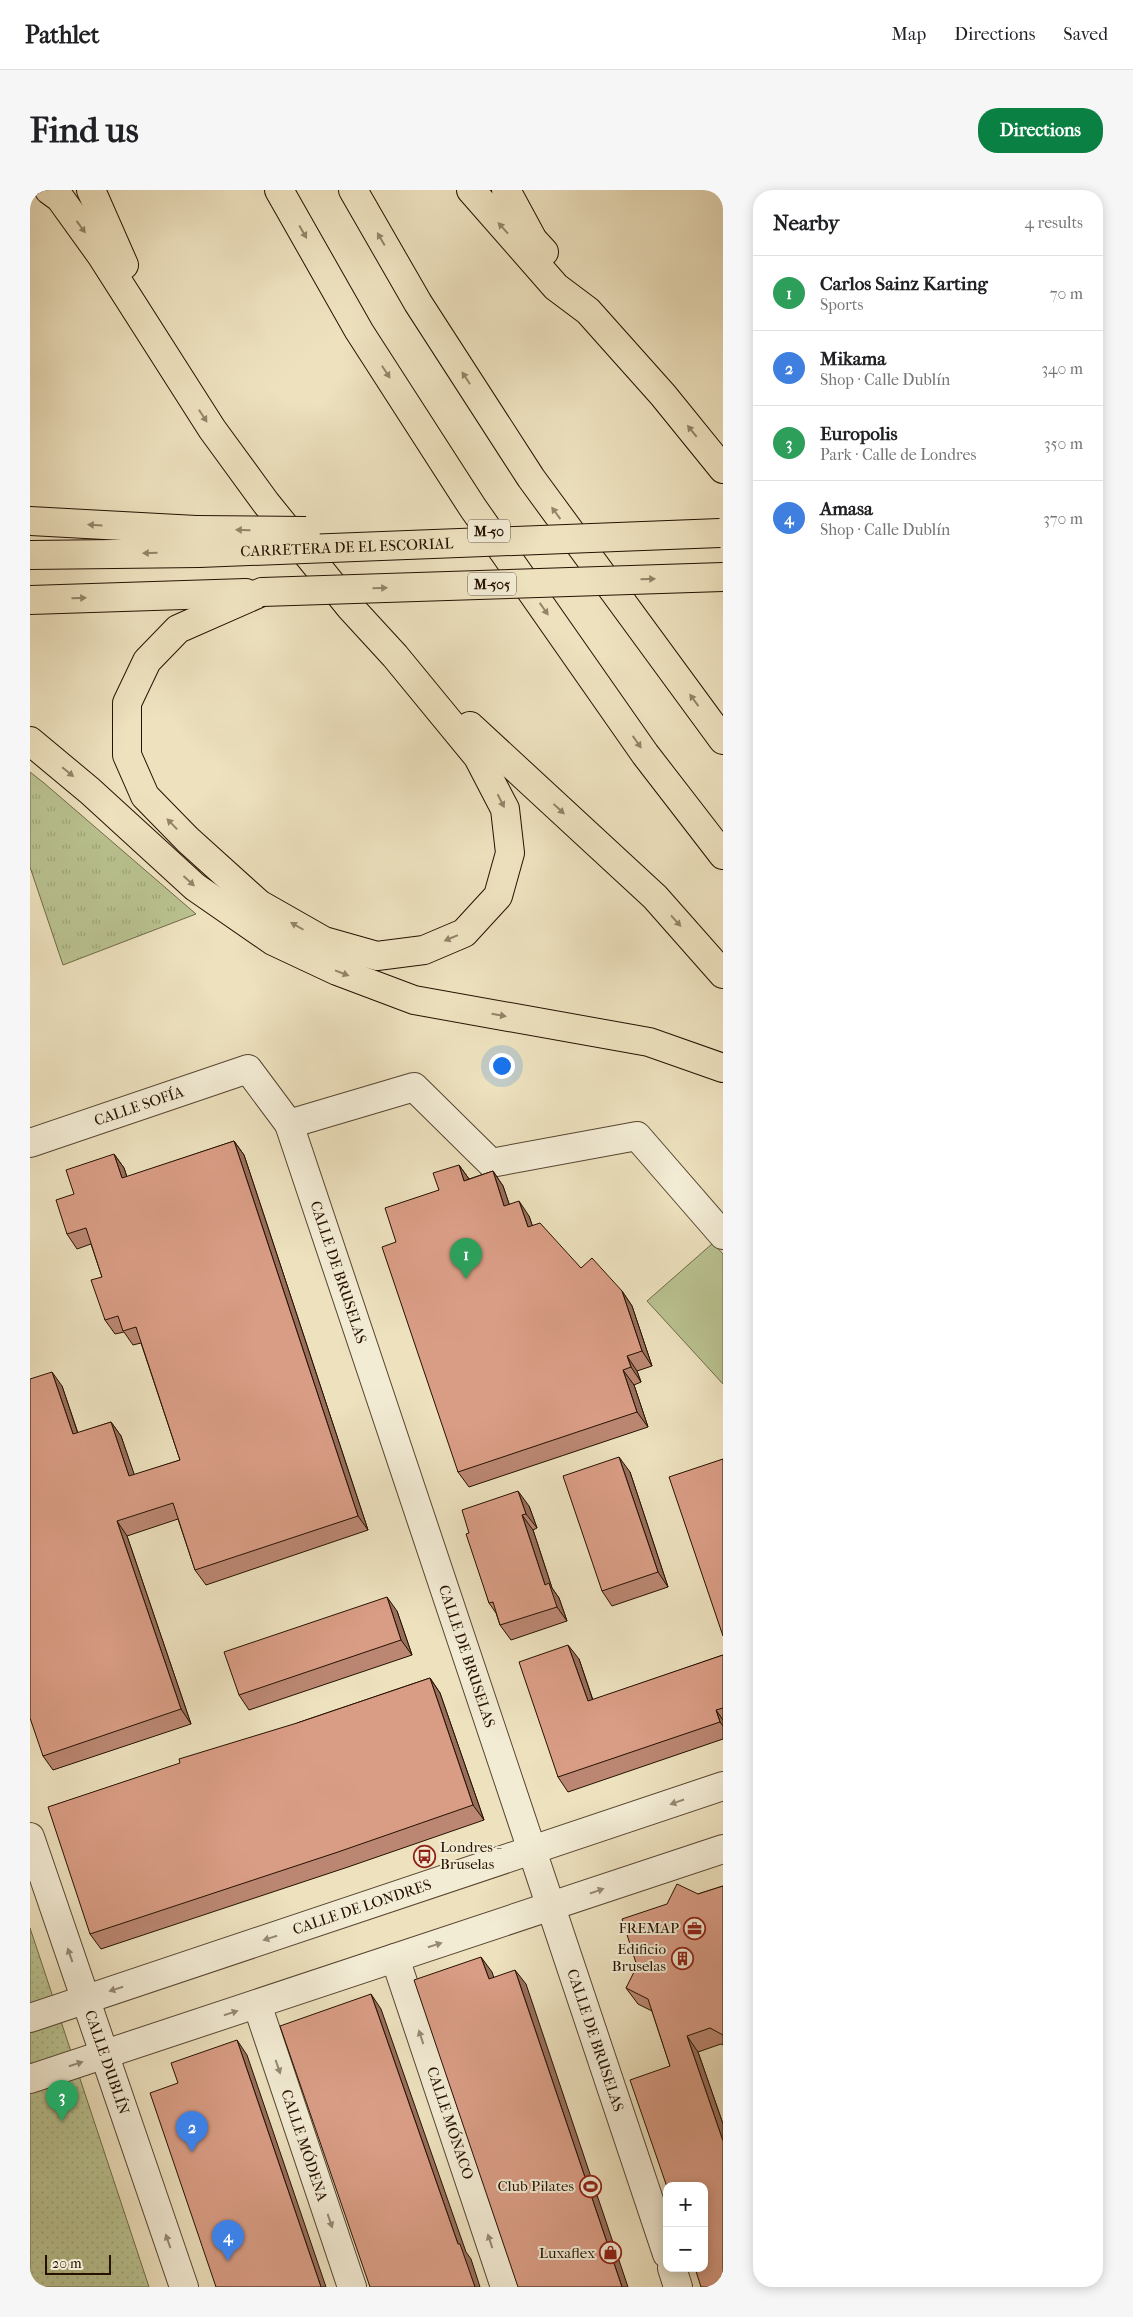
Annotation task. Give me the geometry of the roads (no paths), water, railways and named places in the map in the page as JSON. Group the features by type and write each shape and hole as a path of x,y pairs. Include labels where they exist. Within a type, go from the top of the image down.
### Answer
{"highway":[{"path":"49,190 60,198 101,255 212,429 266,503 350,607 395,656 478,757 505,809 510,853 498,896 464,933 424,950 377,956 324,941 259,904 188,840 145,796 127,755 127,703 147,661 178,629 262,592"},
{"path":"91,190 101,216 177,375"},
{"name":"M-50","path":"279,190 359,331 473,508 645,754 723,855"},
{"path":"353,190 418,303 531,478 723,740"},
{"path":"471,190 556,287 588,311 663,395 723,469"},
{"path":"506,190 533,240 571,282 588,311"},
{"path":"30,521 198,541"},
{"name":"CARRETERA DE EL ESCORIAL","path":"198,541 303,531 467,542 722,532"},
{"path":"30,555 198,541"},
{"name":"M-505","path":"30,600 723,576"},
{"path":"395,656 654,897 723,974"},
{"path":"30,742 90,790 196,887 273,941 337,971 414,1000 649,1042 723,1068"}],"street":[{"name":"CALLE DE BRUSELAS","path":"248,1069 290,1124 663,2242"},
{"name":"CALLE SOFÍA","path":"30,1143 248,1069"},
{"path":"290,1124 414,1086 491,1163 637,1136 723,1235"},
{"name":"CALLE DE LONDRES","path":"30,2018 723,1786"},
{"name":"CALLE DUBLÍN","path":"30,1837 103,2055 184,2287"},
{"path":"30,2079 723,1849"},
{"name":"CALLE MÓNACO","path":"395,1958 505,2287"},
{"name":"CALLE MÓDENA","path":"257,2004 352,2287"},
{"path":"673,2272 678,2287"}],"place":[{"name":"Carlos Sainz Karting","path":"466,1279"},
{"name":"Londres - Bruselas","path":"424,1856"},
{"name":"FREMAP","path":"695,1928"},
{"name":"Edificio Bruselas","path":"682,1958"},
{"name":"Europolis","path":"62,2121"},
{"name":"Mikama","path":"192,2152"},
{"name":"Club Pilates","path":"590,2186"},
{"name":"Luxaflex","path":"611,2253"},
{"name":"Amasa","path":"228,2261"}]}
